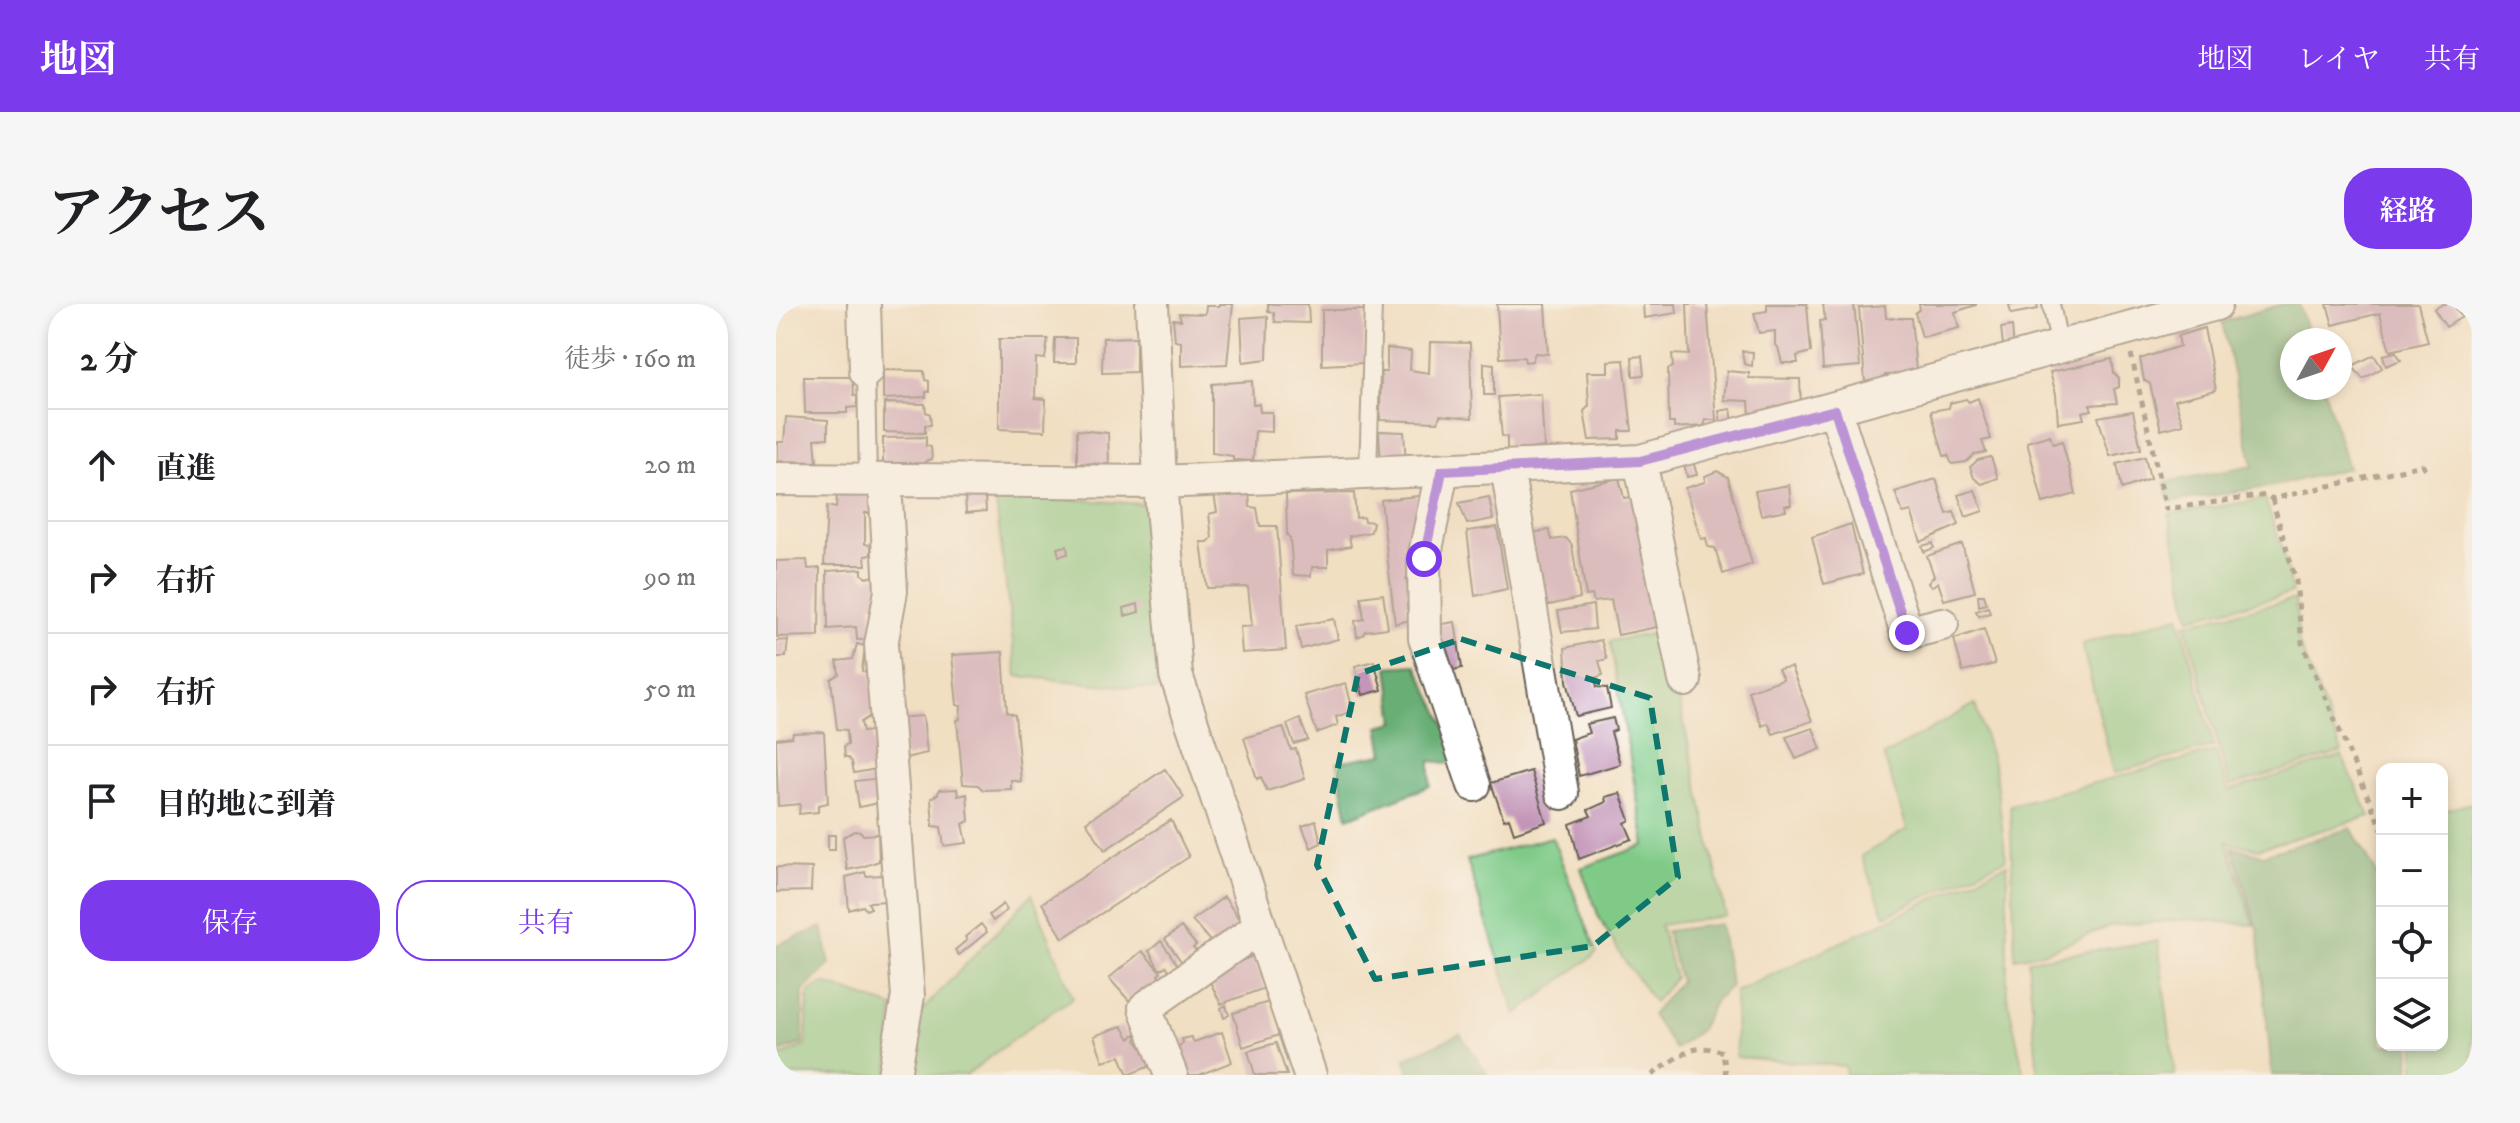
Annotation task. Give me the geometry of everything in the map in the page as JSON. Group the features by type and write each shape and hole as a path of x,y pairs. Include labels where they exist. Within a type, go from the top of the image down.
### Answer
{"street":[{"path":"864,304 866,371"},
{"path":"1152,304 1160,482 1176,675 1310,1075"},
{"path":"776,479 1160,482 1640,461 2060,348 2129,325 2216,304"},
{"path":"1835,410 1907,633 1942,624"},
{"path":"1640,461 1685,680"},
{"path":"1507,468 1562,793"},
{"path":"1442,471 1424,559 1425,638 1474,785"},
{"path":"876,481 891,591 881,645 908,996 894,1075"},
{"path":"1171,1075 1145,1008 1260,927"}],"lane":[{"path":"1368,474 1373,304"},
{"path":"2051,304 2060,348"},
{"path":"866,371 876,481"}],"path":[{"path":"2129,325 2166,509 2267,495 2272,499 2296,581 2302,643 2376,816"},
{"path":"2272,499 2422,465 2428,472"},
{"path":"1652,1075 1691,1049 1709,1046 1723,1052 1726,1075"}],"highlighted area":[{"path":"1461,639 1650,698 1678,877 1593,946 1375,979 1317,865 1358,674"}],"green space":[{"path":"2283,304 2299,304 2306,328 2280,328 2280,400 2328,400 2348,468 2274,486 2170,502 2165,482 2253,466 2222,322"},
{"path":"995,495 1145,504 1158,690 1017,676"},
{"path":"2265,499 2284,553 2292,593 2190,618 2169,514"},
{"path":"2295,599 2299,643 2342,752 2230,786 2185,624"},
{"path":"2179,616 2214,746 2114,773 2082,644"},
{"path":"1664,632 1726,916 1660,925 1675,978 1654,1002 1622,957 1599,917 1581,868 1645,845 1610,641"},
{"path":"1416,665 1458,751 1457,764 1430,761 1430,786 1348,818 1337,762 1384,754 1379,726 1395,722 1388,667"},
{"path":"1975,704 1995,770 2006,859 1885,916 1861,856 1907,829 1884,756"},
{"path":"2216,751 2228,791 2342,756 2370,816 2258,849 2227,842 2254,925 2191,919 2110,926 2045,952 2015,958 2010,805"},
{"path":"2472,803 2472,1075 2415,1075 2415,1051 2448,1051 2448,809"},
{"path":"2351,828 2376,872 2376,1051 2410,1051 2409,1075 2272,1075 2258,931 2232,847 2263,855"},
{"path":"1552,837 1597,953 1516,1014 1467,860"},
{"path":"2007,864 2007,995 2024,1075 1846,1075 1845,1066 1736,1057 1735,992"},
{"path":"1032,894 1073,998 966,1075 903,1075 914,1019"},
{"path":"1720,924 1731,986 1715,1000 1700,1030 1675,1049 1652,1015 1680,981 1666,931"},
{"path":"822,927 830,964 803,991 803,1043 776,1053 776,945"},
{"path":"2158,941 2175,1075 2038,1075 2028,960"},
{"path":"823,983 893,1007 888,1075 776,1075 776,1058 806,1045 808,992"},
{"path":"1460,1034 1487,1073 1411,1075 1405,1058"}],"building":[{"path":"1233,304 1227,364 1181,366 1181,342 1175,341 1173,319 1181,320 1179,313 1205,314 1206,306"},
{"path":"1268,304 1308,304 1309,323 1275,322 1274,313 1268,311"},
{"path":"1497,304 1545,304 1548,354 1535,353 1532,361 1525,362 1524,357 1500,358"},
{"path":"1643,304 1676,304 1677,313 1644,318"},
{"path":"1687,304 1707,304 1716,420 1706,420 1704,426 1674,428 1674,423 1669,423 1668,369 1673,367 1672,354 1689,355"},
{"path":"1767,304 1807,304 1811,352 1797,356 1798,363 1782,363 1775,345 1775,331 1759,333 1754,313 1767,311"},
{"path":"1823,304 1854,304 1860,366 1823,369 1820,321 1825,320"},
{"path":"1919,304 1976,305 1955,312 1959,328 1922,337 1915,313 1920,309"},
{"path":"2009,304 2037,304 2038,309 2011,314"},
{"path":"2327,304 2418,304 2428,342 2390,351 2380,313 2333,325"},
{"path":"2443,304 2453,304 2462,317 2446,327 2434,309"},
{"path":"1885,306 1886,318 1911,318 1916,370 1908,370 1907,375 1885,375 1883,381 1865,382 1859,308"},
{"path":"1322,310 1364,310 1364,363 1322,365"},
{"path":"1268,316 1267,359 1243,362 1241,318"},
{"path":"2012,326 2014,351 2004,353 2001,328"},
{"path":"2204,328 2216,390 2175,400 2183,424 2161,430 2150,384 2144,380 2140,359 2180,346 2178,336"},
{"path":"1136,337 1136,372 1102,373 1103,338"},
{"path":"1055,338 1076,338 1076,363 1054,363"},
{"path":"999,339 1048,339 1045,359 1036,358 1035,398 1046,399 1045,431 999,429"},
{"path":"1430,342 1470,343 1472,418 1440,415 1438,422 1380,420 1381,372 1387,372 1387,348 1411,351 1410,370 1429,373"},
{"path":"1742,351 1753,352 1752,366 1744,364"},
{"path":"2396,352 2401,360 2386,366 2383,355"},
{"path":"2374,355 2382,368 2363,379 2352,366"},
{"path":"1642,356 1644,375 1633,376 1632,357"},
{"path":"2112,359 2114,373 2119,378 2119,387 2114,389 2117,403 2090,405 2092,410 2082,412 2084,419 2058,423 2056,394 2050,372"},
{"path":"1624,360 1632,431 1620,431 1620,439 1589,440 1584,411 1589,406 1587,372 1608,372 1608,361"},
{"path":"1484,363 1494,364 1494,395 1484,395"},
{"path":"883,370 924,371 925,380 929,381 929,392 926,392 926,397 883,399"},
{"path":"1727,371 1749,373 1749,378 1800,379 1801,406 1750,416 1749,401 1724,400"},
{"path":"804,377 853,377 857,407 847,408 847,413 805,413"},
{"path":"1252,381 1253,404 1259,404 1260,412 1272,412 1272,432 1255,431 1253,461 1233,460 1233,456 1212,453 1212,384"},
{"path":"1541,394 1544,447 1507,452 1507,437 1502,436 1498,397"},
{"path":"1978,398 1991,439 1982,441 1986,452 1975,454 1966,462 1952,464 1948,455 1944,456 1931,411 1949,408 1950,403"},
{"path":"884,403 925,404 931,425 925,425 925,433 884,432"},
{"path":"1731,409 1734,428 1722,430 1719,411"},
{"path":"2133,411 2141,449 2110,456 2098,417"},
{"path":"786,417 828,420 828,438 815,439 817,462 778,461 778,442 784,442"},
{"path":"1077,430 1108,433 1109,464 1077,463"},
{"path":"1379,431 1404,432 1406,465 1381,468"},
{"path":"2050,435 2053,444 2062,441 2076,494 2043,503 2027,442"},
{"path":"926,437 932,459 925,465 883,465 883,438"},
{"path":"1991,457 1998,478 1982,484 1974,478 1970,467 1978,460"},
{"path":"2145,457 2150,479 2122,489 2117,464"},
{"path":"1693,461 1697,475 1687,477 1684,463"},
{"path":"1717,471 1728,477 1752,564 1723,574 1715,548 1708,547 1706,538 1701,539 1685,488 1705,482 1705,476"},
{"path":"1619,478 1624,498 1636,497 1662,626 1618,635 1611,600 1594,602 1592,595 1586,596 1570,489"},
{"path":"1936,479 1947,514 1954,512 1959,525 1921,542 1911,511 1903,513 1895,492"},
{"path":"1789,485 1791,505 1785,505 1786,510 1761,515 1755,491"},
{"path":"1975,490 1983,511 1966,517 1958,495"},
{"path":"1249,491 1250,507 1257,508 1260,526 1277,526 1286,650 1242,653 1240,627 1252,626 1248,587 1207,588 1201,542 1212,538 1209,514 1217,512 1214,494"},
{"path":"837,493 872,496 872,513 865,513 865,544 871,545 871,555 865,556 866,565 824,565 827,506 836,508"},
{"path":"1354,493 1356,518 1363,517 1364,521 1373,522 1371,532 1349,536 1351,546 1328,550 1328,567 1312,567 1311,576 1293,575 1290,538 1287,535 1286,494"},
{"path":"965,494 985,495 986,511 966,513"},
{"path":"1419,496 1420,536 1411,573 1406,579 1411,602 1407,605 1409,620 1395,624 1381,500"},
{"path":"1489,497 1493,519 1467,524 1459,503"},
{"path":"1851,524 1863,574 1824,584 1812,537"},
{"path":"1497,527 1507,589 1475,596 1467,531"},
{"path":"1549,530 1552,540 1566,538 1572,545 1580,598 1537,608 1531,533"},
{"path":"1933,543 1934,548 1924,552 1922,546"},
{"path":"1962,544 1975,592 1944,600 1938,582 1931,587 1928,583 1934,576 1927,556"},
{"path":"1067,546 1068,554 1059,556 1057,548"},
{"path":"807,560 808,569 820,568 819,636 777,637 776,561"},
{"path":"862,569 866,578 879,575 881,604 871,604 873,639 857,640 856,627 828,629 827,571"},
{"path":"1383,594 1388,628 1365,631 1357,637 1355,621 1364,619 1361,597"},
{"path":"1978,595 1984,595 1987,604 1979,606"},
{"path":"1138,604 1139,612 1125,616 1124,608"},
{"path":"1593,605 1595,629 1562,632 1558,611"},
{"path":"1988,607 1990,613 1979,616 1976,611"},
{"path":"1334,619 1338,639 1301,649 1296,626"},
{"path":"1455,622 1462,668 1445,672 1436,625"},
{"path":"1984,629 1995,664 1963,672 1954,639"},
{"path":"788,640 786,657 776,657 776,641"},
{"path":"1601,640 1607,659 1599,661 1603,675 1595,678 1597,687 1607,688 1611,708 1576,716 1567,681 1565,648"},
{"path":"857,644 865,646 862,671 871,673 872,715 861,722 863,732 872,731 877,769 854,773 852,762 845,757 847,730 837,729 831,679 839,674 837,661 853,659"},
{"path":"1003,652 1007,712 1015,715 1021,782 1011,780 1011,789 983,790 978,785 963,784 957,720 960,719 961,706 957,705 952,655"},
{"path":"1374,661 1382,690 1363,695 1355,666"},
{"path":"1791,667 1812,721 1773,734 1768,723 1762,726 1748,691 1783,679 1778,669"},
{"path":"1346,683 1353,711 1336,717 1338,725 1317,733 1304,695"},
{"path":"923,716 927,753 905,758 896,718"},
{"path":"1613,718 1616,730 1611,732 1620,764 1579,776 1572,739 1589,733 1586,724"},
{"path":"1300,719 1308,740 1294,744 1287,724"},
{"path":"1283,727 1291,750 1296,749 1305,779 1267,791 1261,777 1257,779 1244,738"},
{"path":"1813,728 1821,749 1796,759 1786,737"},
{"path":"824,732 828,803 818,805 818,812 799,814 800,804 778,806 776,739 792,737 793,733"},
{"path":"1165,769 1184,797 1105,850 1086,822"},
{"path":"1531,771 1546,822 1514,833 1509,818 1504,820 1491,783"},
{"path":"881,778 884,802 859,807 855,781"},
{"path":"957,789 958,796 967,794 969,821 963,824 967,843 944,846 941,827 933,826 931,798 939,790"},
{"path":"1620,793 1630,820 1625,823 1632,839 1579,859 1570,824 1591,816 1588,810 1606,802 1605,797"},
{"path":"1171,820 1189,857 1063,938 1042,903"},
{"path":"1316,821 1321,843 1311,848 1302,826"},
{"path":"855,831 863,835 878,834 879,861 847,870 843,837"},
{"path":"828,835 835,835 835,850 828,850"},
{"path":"776,867 812,868 811,891 776,892"},
{"path":"865,872 866,876 883,875 887,901 870,902 871,908 866,910 863,906 849,910 846,877"},
{"path":"1224,897 1242,923 1215,947 1192,920"},
{"path":"1003,904 1007,910 993,921 989,915"},
{"path":"981,924 987,932 959,955 955,950"},
{"path":"1181,927 1199,953 1184,965 1165,939"},
{"path":"1161,941 1179,967 1171,973 1166,966 1160,970 1149,951"},
{"path":"1142,951 1161,972 1158,975 1161,979 1132,1004 1109,978"},
{"path":"1253,956 1265,988 1221,1004 1208,978"},
{"path":"1269,1002 1279,1035 1243,1047 1233,1013"},
{"path":"1226,1005 1229,1015 1224,1018 1221,1008"},
{"path":"1122,1026 1130,1039 1135,1034 1138,1037 1136,1040 1155,1064 1128,1075 1120,1056 1103,1061 1094,1036"},
{"path":"1222,1032 1232,1062 1199,1075 1184,1075 1187,1073 1177,1048 1183,1043 1182,1039 1191,1037 1194,1042"},
{"path":"1276,1043 1287,1075 1255,1075 1248,1051"}],"route":[{"path":"1424,559 1442,471 1640,461 1835,410 1907,633"}]}
